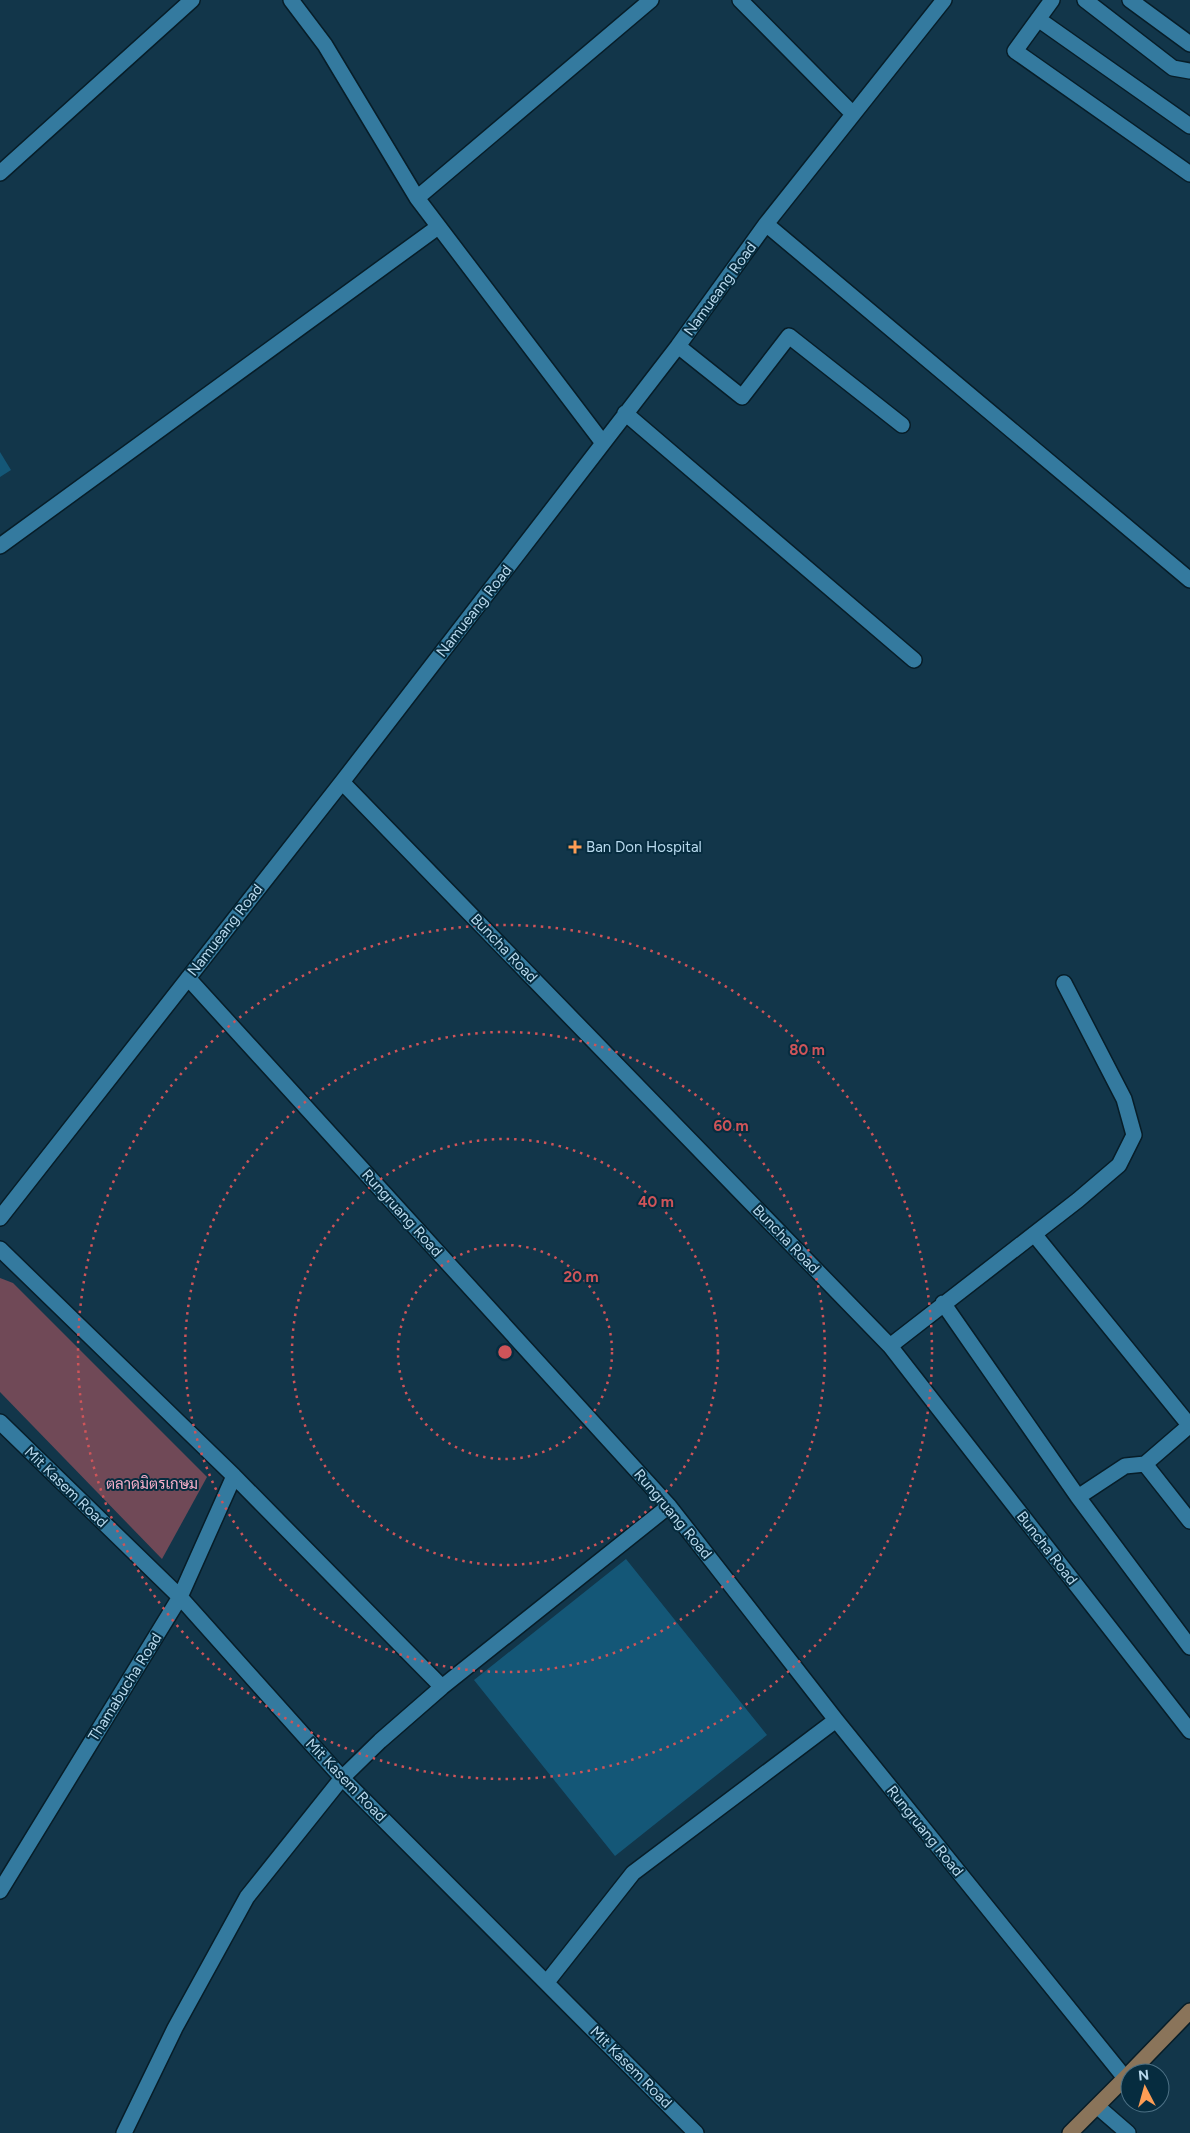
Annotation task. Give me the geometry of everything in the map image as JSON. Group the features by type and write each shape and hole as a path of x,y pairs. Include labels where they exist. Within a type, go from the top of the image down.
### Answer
{"main road":[{"path":"1140,2063 1190,2011"},
{"path":"1070,2133 1120,2084"}],"street":[{"path":"0,173 192,0"},
{"path":"291,0 325,45 417,198 603,443"},
{"path":"417,198 651,0"},
{"path":"740,0 853,114"},
{"name":"Namueang Road","path":"0,1218 342,782 678,346 766,224 944,0"},
{"path":"1052,0 1015,51 1190,174"},
{"path":"1085,0 1173,68 1190,71"},
{"path":"1130,0 1190,44"},
{"path":"1038,20 1190,126"},
{"path":"766,224 1190,580"},
{"path":"0,546 438,227"},
{"path":"678,346 742,397 790,336 902,425"},
{"path":"625,413 914,660"},
{"name":"Buncha Road","path":"342,782 890,1346 1190,1731"},
{"name":"Rungruang Road","path":"188,978 669,1506 836,1720 1120,2065"},
{"path":"890,1346 1078,1200 1119,1165 1134,1135 1124,1099 1064,983"},
{"path":"1034,1234 1190,1426 1145,1464 1125,1466 1078,1497"},
{"path":"0,1249 234,1476 442,1687"},
{"path":"943,1303 1078,1497 1190,1647"},
{"name":"Mit Kasem Road","path":"0,1422 180,1597 342,1778 696,2133"},
{"path":"1145,1464 1190,1521"},
{"name":"Thamabucha Road","path":"0,1891 180,1597 234,1476"},
{"path":"124,2133 175,2028 247,1897 342,1778 380,1741 442,1687 669,1506"},
{"path":"547,1982 633,1874 836,1720"},
{"path":"1098,2107 1128,2133"}],"green space":[{"name":"ตลาดมิตรเกษม","path":"0,1278 13,1283 207,1477 162,1559 0,1392"}],"building":[{"path":"0,452 11,470 0,477"},
{"path":"626,1559 767,1735 615,1856 474,1680"}],"place":[{"name":"Ban Don Hospital","path":"575,847"}]}
